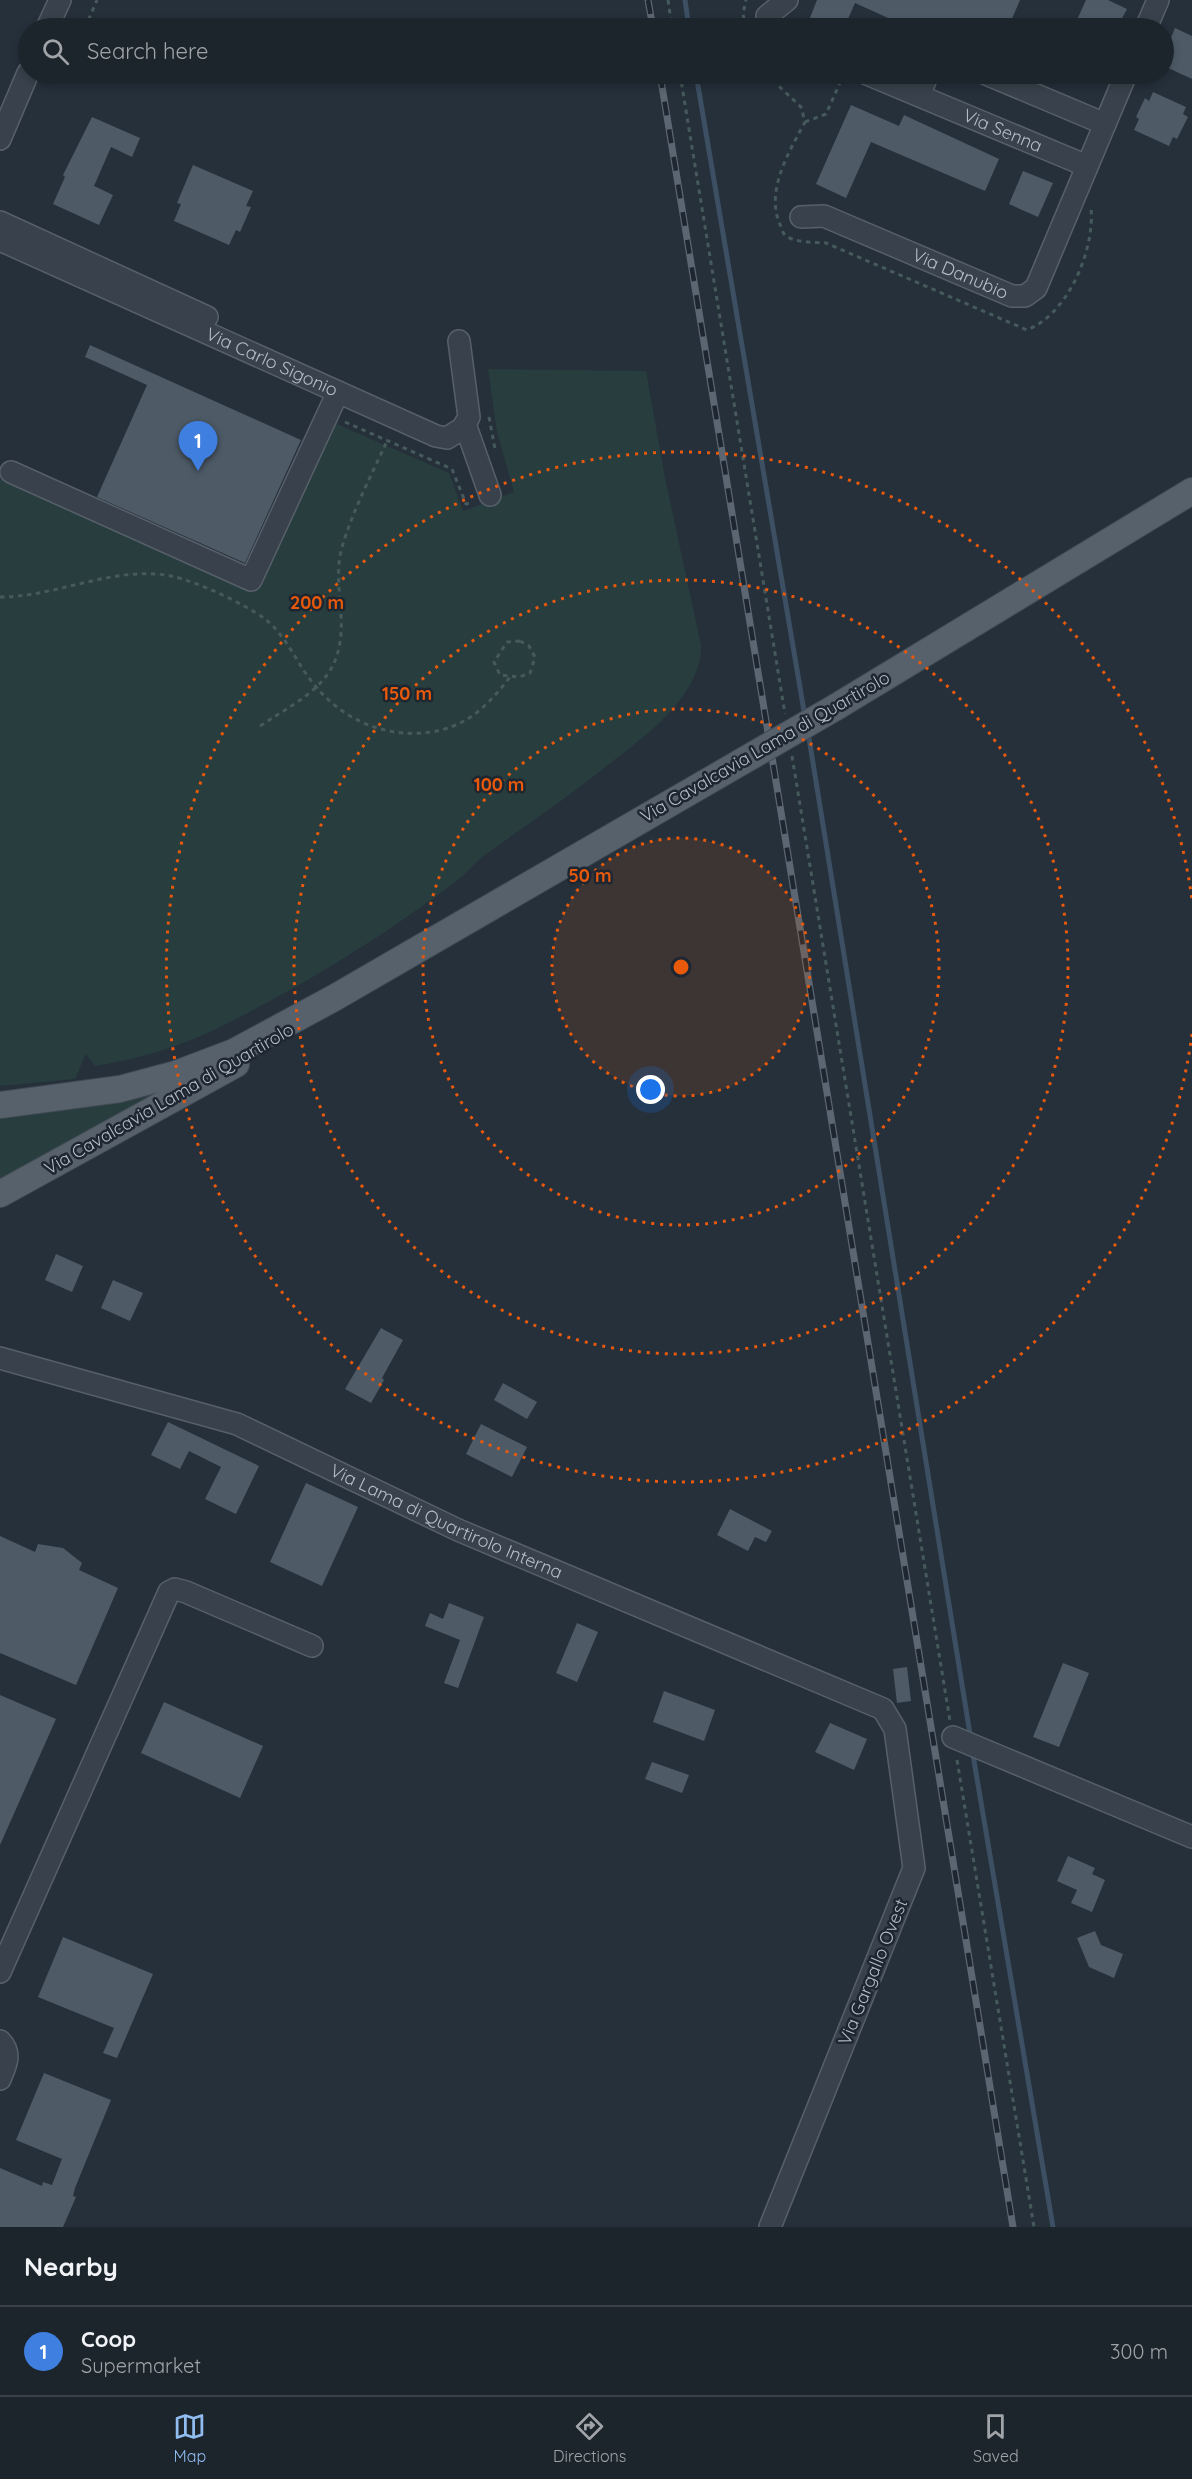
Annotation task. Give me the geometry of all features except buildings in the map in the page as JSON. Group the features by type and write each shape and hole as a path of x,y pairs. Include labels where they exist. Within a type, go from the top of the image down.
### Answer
{"main road":[{"name":"Via Cavalcavia Lama di Quartirolo","path":"0,1106 120,1089 176,1074 234,1052 334,998 836,707 1192,491"},
{"name":"Via Cavalcavia Lama di Quartirolo","path":"0,1194 194,1089 286,1035 334,998"}],"street":[{"path":"52,18 60,0"},
{"path":"767,16 787,0"},
{"path":"1150,18 1158,0"},
{"path":"0,139 23,84"},
{"name":"Via Senna","path":"892,84 1087,166"},
{"path":"919,95 924,84"},
{"path":"1010,84 1105,124"},
{"name":"Via Danubio","path":"801,216 824,216 1012,296 1025,296 1036,288 1122,84"},
{"name":"Via Carlo Sigonio","path":"0,222 220,323"},
{"name":"Via Carlo Sigonio","path":"0,240 436,436 447,438 456,435 465,424"},
{"path":"459,340 469,417 465,424 490,495"},
{"path":"11,472 251,580 338,392"},
{"name":"Via Lama di Quartirolo Interna","path":"0,1358 237,1424 458,1530 883,1709"},
{"path":"0,1972 169,1592 175,1589 186,1592 312,1646"},
{"name":"Via Gargallo Ovest","path":"770,2227 914,1868 895,1729 883,1709"},
{"path":"953,1737 1192,1837"},
{"path":"0,2041 7,2051 8,2059 0,2079"}],"path":[{"path":"89,18 97,0"},
{"path":"668,0 671,18"},
{"path":"744,18 746,0"},
{"path":"682,84 786,723"},
{"path":"777,84 801,107 805,122"},
{"path":"840,84 826,114 805,122 787,156 777,187 777,216 784,234 793,239 826,243 1028,330 1040,325 1063,300 1080,270 1090,241 1090,206"},
{"path":"260,726 317,688 333,665 342,626 338,587 342,550 387,441"},
{"path":"0,597 140,574 171,576 248,608 267,620 284,640 317,688 341,710 368,726 399,733 430,732 458,725 496,695 510,676"},
{"path":"520,641 529,646 535,657 533,666 526,676 510,676 500,675 494,662 507,642 520,641"},
{"path":"790,746 1034,2227"}],"green space":[{"path":"488,369 646,371 665,478 701,645 697,670 685,693 655,727 586,782 485,855 431,900 315,976 209,1033 177,1045 128,1060 95,1066 86,1054 75,1079 0,1086 0,478 256,591 332,422 449,473 463,511 514,492 497,432"},
{"path":"191,1081 0,1184 0,1114"}],"waterway":[{"path":"685,0 688,18"},
{"path":"698,84 805,717"},
{"path":"808,732 970,1734"},
{"path":"973,1755 1053,2227"}],"railway":[{"path":"648,0 651,18"},
{"path":"662,84 1013,2227"}],"place":[{"name":"Coop","path":"198,471"}]}
